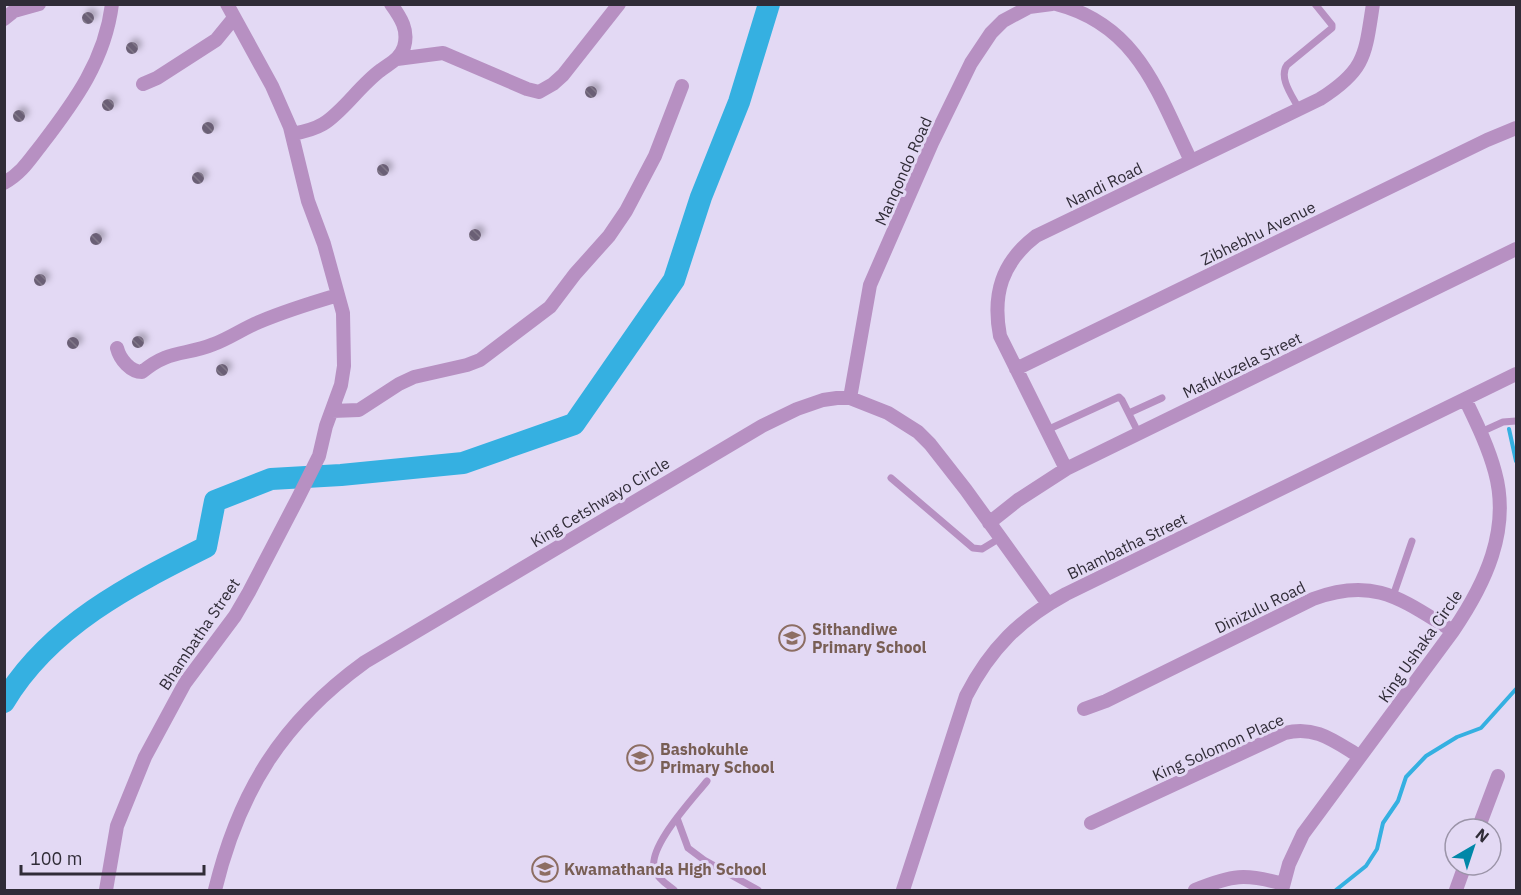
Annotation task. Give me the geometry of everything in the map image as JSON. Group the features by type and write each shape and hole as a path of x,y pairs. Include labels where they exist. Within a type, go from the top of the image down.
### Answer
{"street":[{"path":"4,18 14,11 39,4"},
{"path":"4,183 15,177 26,166 76,100 95,64 108,32 112,4"},
{"name":"Bhambatha Street","path":"106,891 117,826 145,757 185,683 235,616 298,498 318,456 344,366 343,313 324,244 308,201 292,134 272,86 227,4"},
{"path":"292,134 310,130 328,121 371,78 397,59 404,48 406,32 391,4"},
{"path":"397,59 443,53 539,92 554,84 619,4"},
{"name":"Manqondo Road","path":"850,398 870,285 932,143 971,63 991,33 1003,21 1029,7 1054,4 1085,14 1106,26 1127,45 1155,87 1191,161"},
{"name":"Nandi Road","path":"1066,469 1000,336 996,318 996,302 1004,274 1021,249 1036,236 1320,99 1350,77 1360,62 1366,46 1373,4"},
{"path":"142,84 157,78 216,40 234,18"},
{"path":"334,406 359,410 414,377 480,360 550,308 575,274 609,236 626,211 663,139 682,86"},
{"name":"Zibhebhu Avenue","path":"1016,369 1476,146 1516,129"},
{"name":"Mafukuzela Street","path":"989,523 1018,500 1066,469 1516,249"},
{"path":"117,348 120,357 139,373 165,356 214,344 258,322 338,295"},
{"name":"Bhambatha Street","path":"903,891 966,696 979,672 1005,638 1022,623 1048,604 1516,374"},
{"name":"King Cetshwayo Circle","path":"216,891 235,824 253,784 268,759 303,715 345,676 762,426 797,409 823,400 850,398 888,413 918,432 930,444 1048,604"},
{"name":"King Ushaka Circle","path":"1282,887 1295,849 1303,834 1453,631 1482,584 1496,546 1499,491 1495,471 1465,399"},
{"name":"Dinizulu Road","path":"1084,710 1327,594 1353,589 1376,590 1393,596 1453,631"},
{"name":"King Solomon Place","path":"1091,823 1285,733 1296,730 1303,729 1319,734 1359,756"},
{"path":"1483,817 1498,776"},
{"path":"1195,891 1218,881 1238,876 1251,876 1282,887"}],"lane":[{"path":"1299,109 1283,70 1332,27 1315,4"},
{"path":"1047,430 1116,397 1122,400 1138,434"},
{"path":"1129,413 1162,398"},
{"path":"1480,432 1503,422 1516,421"},
{"path":"891,478 973,548 981,549 1000,538"},
{"path":"1393,596 1412,541"},
{"path":"674,891 656,874 653,861 661,841 706,781"},
{"path":"677,819 688,849 758,891"}],"building":[{"path":"90,12 94,18 90,24 86,24 82,16"},
{"path":"134,42 138,48 134,54 130,54 126,46"},
{"path":"593,86 597,92 593,98 589,98 585,90"},
{"path":"110,99 114,105 110,111 106,111 102,103"},
{"path":"21,110 25,116 21,122 17,122 13,114"},
{"path":"210,122 214,128 210,134 206,134 202,126"},
{"path":"385,164 389,170 385,176 381,176 377,168"},
{"path":"200,172 204,178 200,184 196,184 192,176"},
{"path":"477,229 481,235 477,241 473,241 469,233"},
{"path":"98,233 102,239 98,245 94,245 90,237"},
{"path":"42,274 46,280 42,286 38,286 34,278"},
{"path":"140,336 144,342 140,348 136,348 132,340"},
{"path":"75,337 79,343 75,349 71,349 67,341"},
{"path":"224,364 228,370 224,376 220,376 216,368"}],"waterway":[{"path":"4,702 22,675 44,651 93,610 206,547 215,501 271,479 341,475 463,463 574,424 674,280 701,197 739,102 769,4"},
{"path":"1509,429 1516,461"},
{"path":"1336,890 1366,866 1377,849 1383,823 1398,801 1406,777 1426,756 1457,737 1481,728 1516,689"}],"place":[{"name":"Sithandiwe Primary School","path":"792,638"},
{"name":"Bashokuhle Primary School","path":"640,758"},
{"name":"Kwamathanda High School","path":"545,869"}]}
